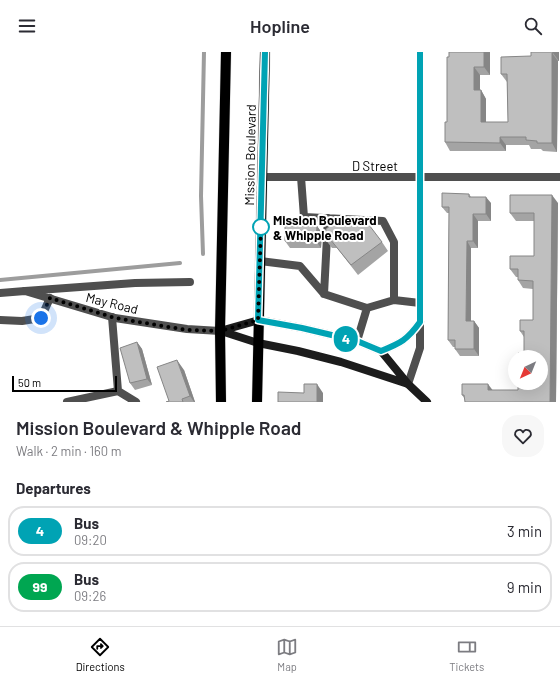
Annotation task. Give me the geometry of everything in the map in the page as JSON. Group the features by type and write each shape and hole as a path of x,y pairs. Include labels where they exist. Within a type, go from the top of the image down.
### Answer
{"main road":[{"name":"Mission Boulevard","path":"221,402 220,331 226,52"},
{"name":"Mission Boulevard","path":"257,402 265,52"},
{"path":"220,331 258,320 302,328 357,341 381,351 408,384 427,402"},
{"path":"381,351 401,343 410,336 420,322"},
{"path":"220,331 258,343 341,362 408,384"}],"street":[{"path":"408,384 420,348 420,52"},
{"name":"D Street","path":"262,177 560,177"},
{"path":"301,177 304,217 383,221 394,242 394,300"},
{"path":"324,294 328,218"},
{"path":"260,261 300,266 324,294 367,308 394,300 420,303"},
{"path":"25,291 135,283 190,282"},
{"name":"May Road","path":"0,293 25,291 112,317 187,330 220,331"},
{"path":"0,320 22,321 41,318 50,298"},
{"path":"357,341 367,308"},
{"path":"112,317 118,391"},
{"path":"67,402 118,391 129,396 136,402"}],"building":[{"path":"449,52 484,52 484,67 474,67 474,90 481,90 481,122 508,122 507,74 501,74 501,57 531,56 531,52 553,52 552,143 537,143 537,141 526,140 526,137 500,137 500,143 445,142 445,122 447,122 447,57 449,57"},
{"path":"442,193 469,194 469,197 486,197 486,214 473,214 473,241 467,241 466,321 474,321 474,349 455,349 455,340 448,340 449,207 442,207"},
{"path":"510,195 552,195 550,402 465,402 464,395 462,395 462,384 488,384 488,390 548,390 548,350 524,350 524,331 520,331 520,320 533,320 533,281 518,280 518,269 510,269 510,256 534,256 534,213 510,213"},
{"path":"343,216 351,226 363,217 382,242 351,265 330,239 325,239 326,229"},
{"path":"285,226 317,226 316,241 285,241"},
{"path":"137,342 147,379 130,383 120,348"},
{"path":"177,360 190,396 182,399 183,402 166,402 169,401 157,367"},
{"path":"304,384 317,384 317,402 278,402 278,392 304,393"}],"waterway":[{"path":"203,254 201,196 204,52"},
{"path":"0,280 180,263"}],"bus line":[{"name":"4","path":"265,52 258,320 302,328 357,341 381,351 401,343 410,336 420,322 420,52"}],"place":[{"name":"Mission Boulevard & Whipple Road","path":"261,227"}],"route":[{"path":"41,318 50,298 115,318 187,330 220,331 258,320 261,227"}]}
